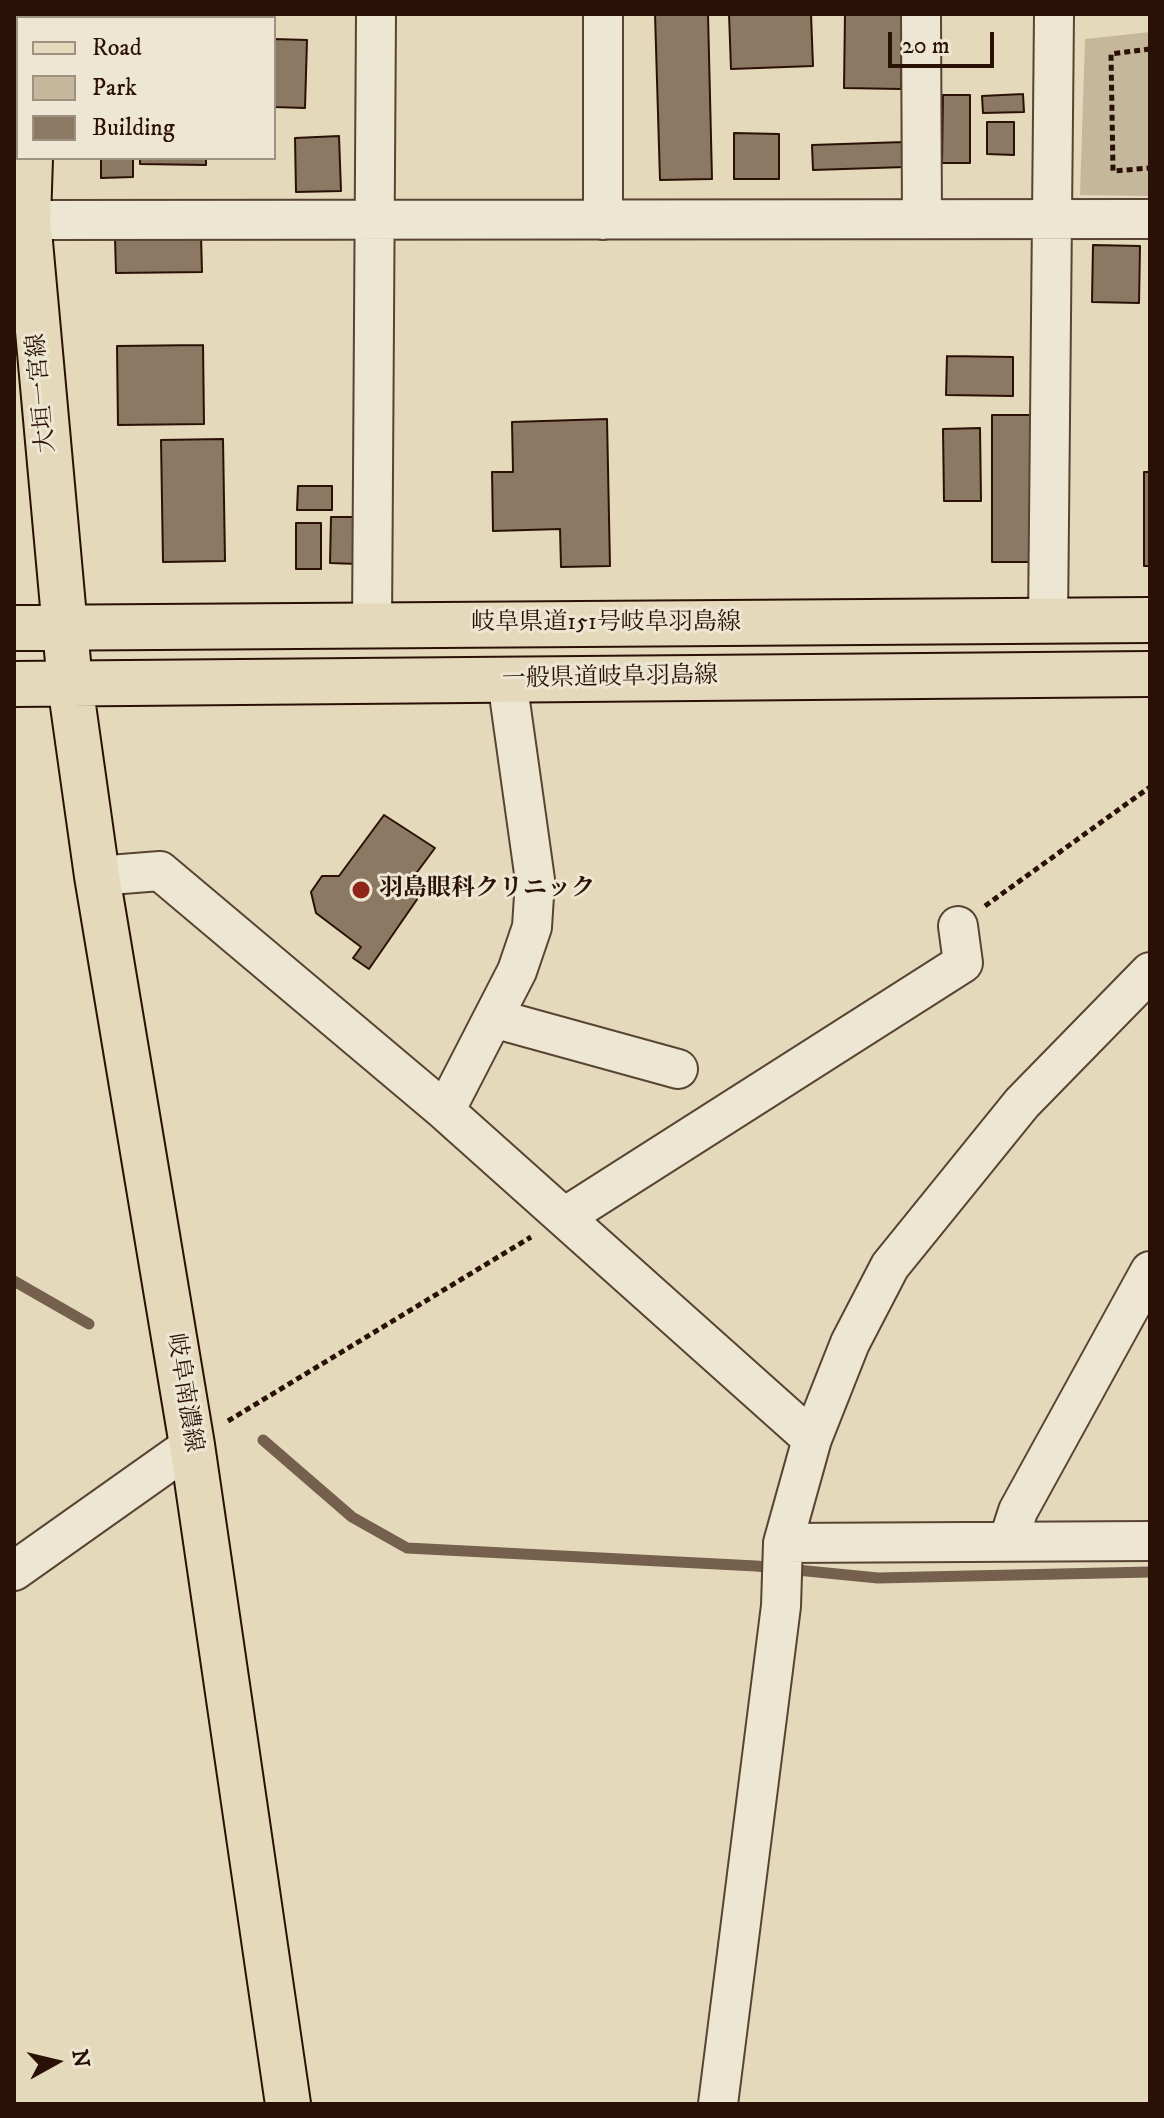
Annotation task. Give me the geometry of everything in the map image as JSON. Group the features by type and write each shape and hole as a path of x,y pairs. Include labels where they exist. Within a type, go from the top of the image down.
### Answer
{"main road":[{"name":"大垣一宮線","path":"30,160 28,220 63,629"},
{"name":"岐阜県道151号岐阜羽島線","path":"63,629 1150,620"},
{"path":"14,628 63,629"},
{"name":"岐阜南濃線","path":"63,629 97,876 192,1445 288,2104"},
{"name":"一般県道岐阜羽島線","path":"70,684 1150,674"},
{"path":"14,684 70,684"}],"street":[{"path":"372,626 376,14"},
{"path":"603,14 603,220"},
{"path":"921,14 922,219"},
{"path":"1048,621 1054,14"},
{"path":"28,220 1150,219"},
{"path":"445,1111 517,971 532,927 535,880 507,680"},
{"path":"97,876 160,871 566,1216 812,1439"},
{"path":"566,1216 963,963 958,926"},
{"path":"718,2104 781,1606 783,1543 812,1439 850,1343 890,1266 1022,1103 1150,972"},
{"path":"493,1018 678,1069"},
{"path":"1008,1542 1018,1511 1150,1271"},
{"path":"14,1571 192,1445"},
{"path":"783,1543 1150,1541"}],"path":[{"path":"1150,49 1111,54 1113,171 1150,168"},
{"path":"958,926 1150,787"},
{"path":"192,1445 271,1392 566,1216"}],"green space":[{"path":"1150,32 1150,196 1080,195 1085,39"}],"building":[{"path":"655,14 708,14 712,179 660,180"},
{"path":"729,14 811,14 813,66 731,69"},
{"path":"845,14 902,14 901,89 844,88"},
{"path":"276,39 307,40 305,108 276,107"},
{"path":"1023,94 1024,112 983,113 982,96"},
{"path":"943,95 970,95 970,163 942,163"},
{"path":"987,122 1014,122 1014,155 987,154"},
{"path":"734,133 779,134 779,179 734,179"},
{"path":"339,136 341,191 296,192 295,138"},
{"path":"904,142 905,167 813,170 812,145"},
{"path":"101,160 133,160 133,177 101,178"},
{"path":"140,160 206,160 206,165 140,164"},
{"path":"201,236 202,272 116,273 115,238"},
{"path":"1093,245 1140,246 1139,303 1092,302"},
{"path":"203,345 204,424 118,425 117,346"},
{"path":"947,356 1013,357 1013,396 946,395"},
{"path":"992,415 1033,415 1034,562 992,562"},
{"path":"607,419 610,566 561,567 560,529 493,531 492,472 513,472 512,422"},
{"path":"980,428 981,501 944,501 943,429"},
{"path":"223,439 225,561 163,562 161,440"},
{"path":"1144,472 1150,472 1150,566 1144,566"},
{"path":"298,486 332,486 332,510 297,510"},
{"path":"331,517 358,517 358,564 330,563"},
{"path":"296,523 321,523 321,569 296,569"},
{"name":"羽島眼科クリニック","path":"384,815 435,848 406,887 418,898 369,969 353,958 361,947 316,913 311,892 322,876 339,876"}],"waterway":[{"path":"14,1281 89,1324"},
{"path":"263,1440 352,1517 407,1548 756,1566 878,1578 1150,1572"}],"place":[{"name":"羽島眼科クリニック","path":"361,890"}]}
